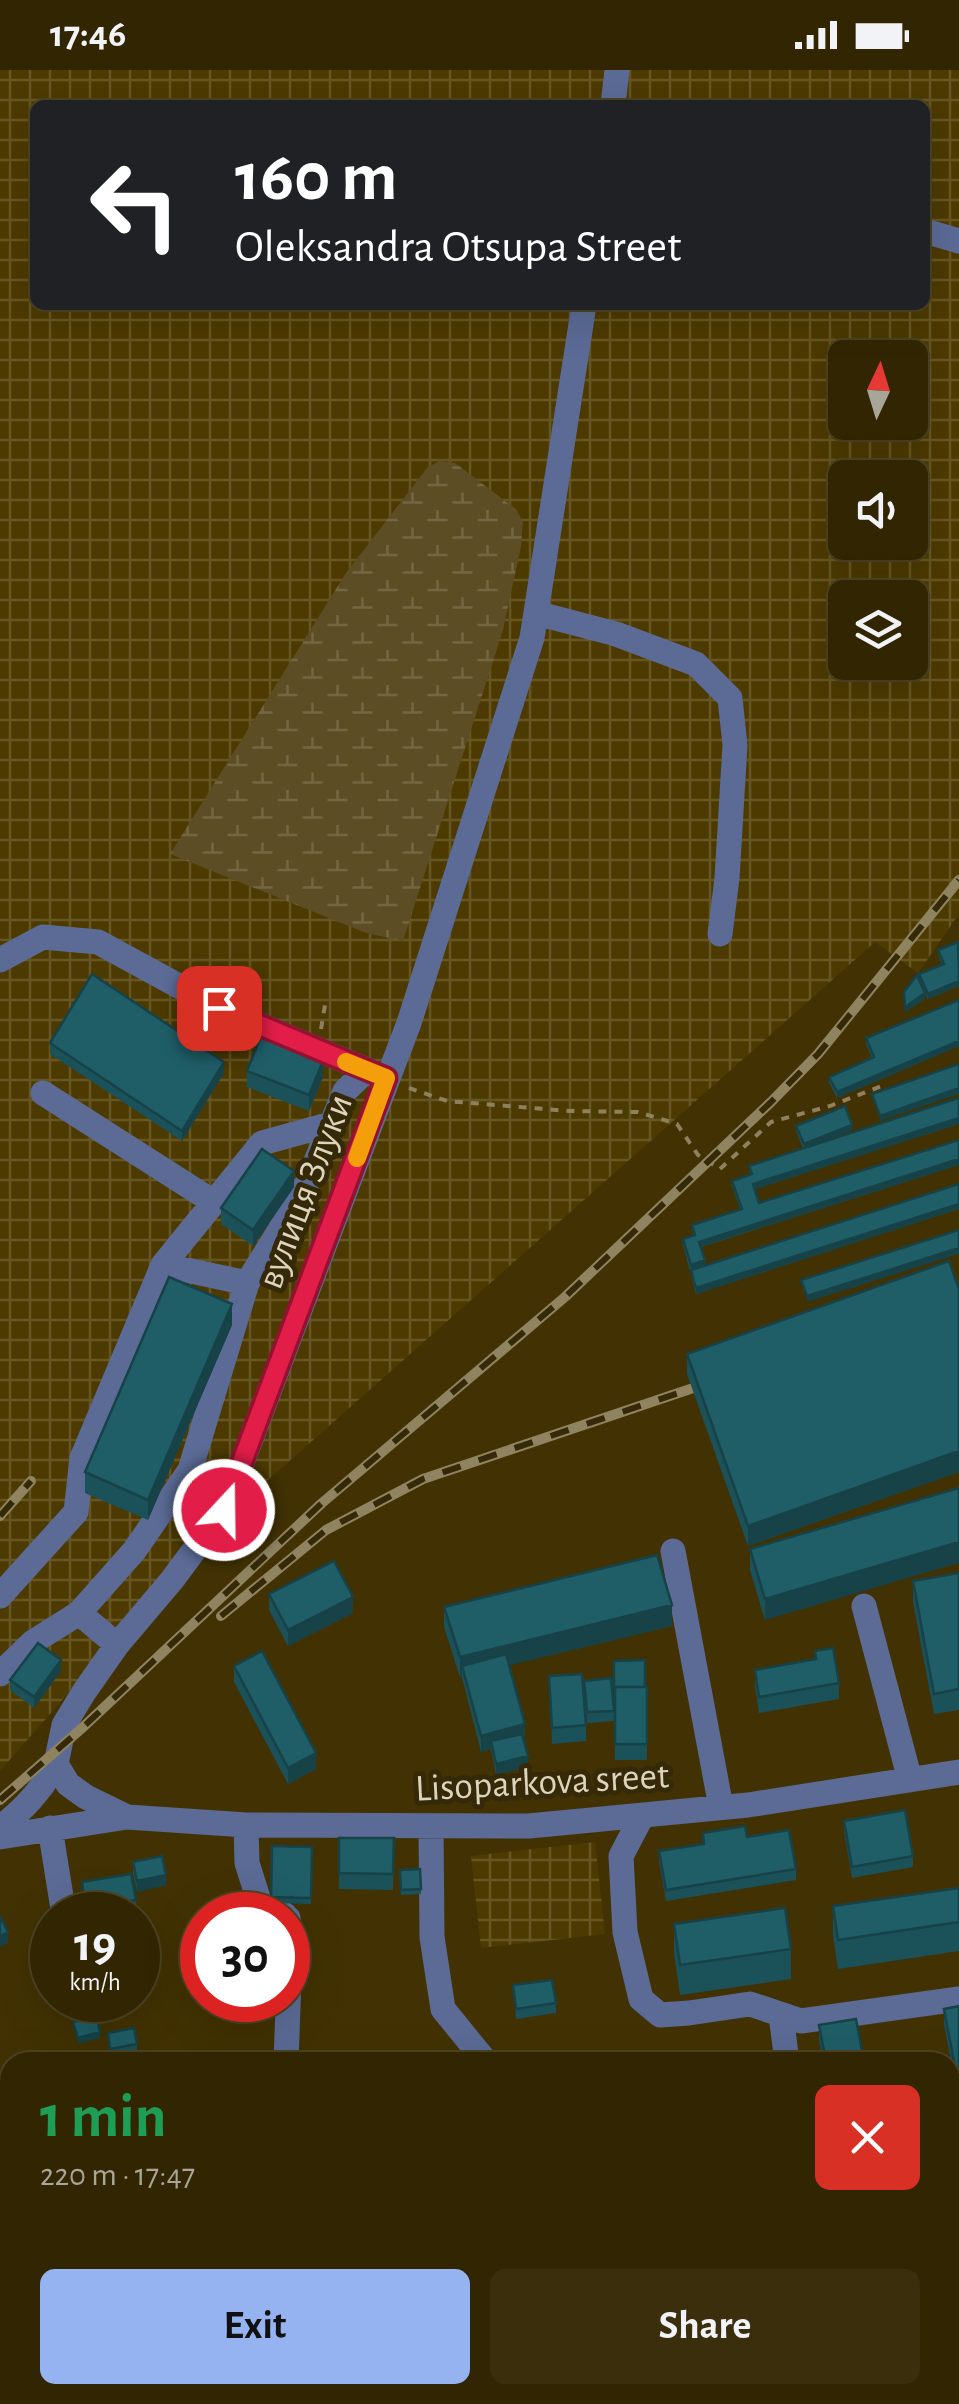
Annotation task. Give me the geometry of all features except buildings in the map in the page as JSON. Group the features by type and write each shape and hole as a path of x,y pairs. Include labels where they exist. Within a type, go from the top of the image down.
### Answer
{"street":[{"path":"614,100 617,70"},
{"path":"930,232 959,241"},
{"name":"вулиця Злуки","path":"0,1828 44,1786 56,1764 64,1725 84,1692 224,1510 377,1074 408,1023 532,638 583,310"},
{"path":"536,614 616,634 696,664 730,698 736,745 720,934"},
{"path":"0,960 43,937 98,942 219,1008 377,1074"},
{"path":"0,1674 33,1642 78,1613 134,1551 190,1470 248,1283 303,1193 345,1091 377,1074"},
{"path":"43,1093 215,1204"},
{"path":"0,1596 76,1512 82,1458 164,1265 262,1143 332,1124"},
{"path":"164,1265 248,1283"},
{"path":"672,1551 721,1807"},
{"path":"864,1606 910,1780"},
{"path":"78,1613 117,1645"},
{"name":"Lisoparkova sreet","path":"56,1764 68,1784 126,1817"},
{"name":"Lisoparkova sreet","path":"0,1837 126,1817 246,1825 529,1826 721,1807 959,1772"},
{"path":"642,1816 621,1856 625,1932 641,1999 660,2014 750,2004 801,2021 959,1998"},
{"path":"246,1825 246,1863 256,1892"},
{"path":"431,1827 432,1937 444,2008 478,2052"},
{"path":"50,1828 60,1892"},
{"path":"782,2015 786,2052"},
{"path":"286,2052 287,2022"}],"path":[{"path":"317,1050 326,999"},
{"path":"415,1090 447,1101 568,1111 638,1112 677,1124 698,1155 720,1169 770,1122 830,1106 887,1084"}],"shaded area":[{"path":"0,70 959,70 959,914 918,973 875,942 162,1574 64,1698 0,1771"},
{"path":"595,1842 605,1934 481,1948 471,1856"}],"green space":[{"path":"439,461 455,463 516,509 523,522 503,630 403,941 366,933 170,854 346,573 427,468"}],"railway":[{"path":"0,1800 322,1503 565,1297 771,1102 818,1054 959,880"},
{"path":"221,1616 326,1530 423,1479 717,1380"},
{"path":"0,1516 31,1481"}],"slow traffic":[{"path":"346,1062 386,1078 357,1158"}],"route":[{"path":"219,1008 386,1078 224,1510"}]}
